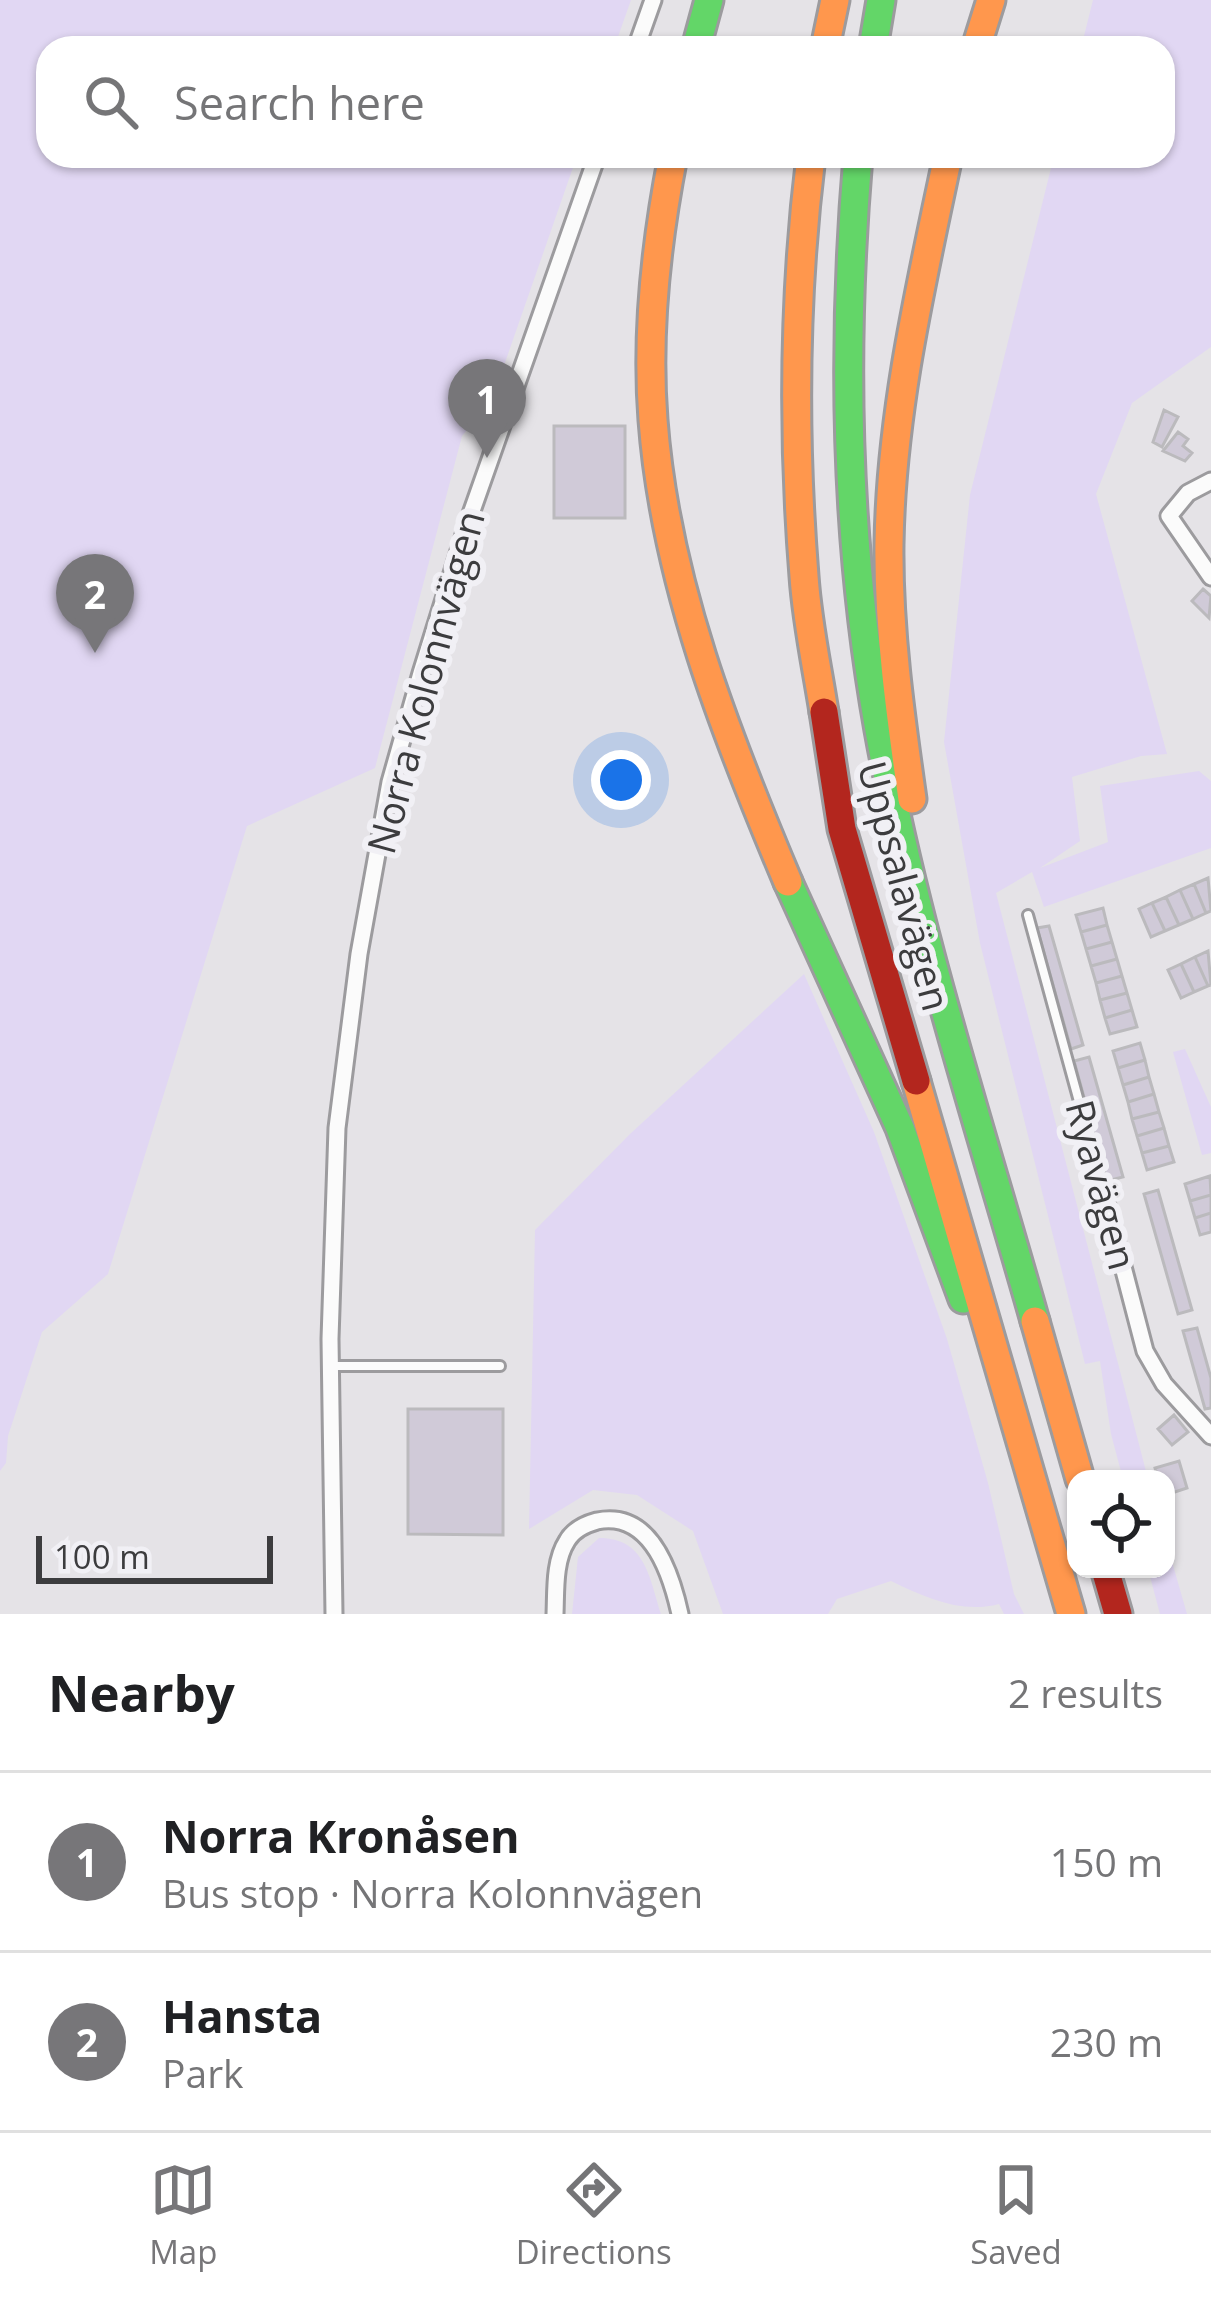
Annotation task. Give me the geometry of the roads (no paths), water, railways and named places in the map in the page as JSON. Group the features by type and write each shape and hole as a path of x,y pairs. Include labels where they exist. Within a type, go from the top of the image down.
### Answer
{"highway":[{"path":"699,36 709,0"},
{"path":"828,36 835,0"},
{"path":"875,36 881,0"},
{"path":"978,36 988,0"},
{"path":"671,168 661,215 650,350 656,453 695,632 769,842 902,1133 1047,1532"},
{"name":"Uppsalavägen","path":"810,168 797,417 804,580 842,829 1072,1614"},
{"name":"Uppsalavägen","path":"856,168 847,268 846,372 854,516 872,681 900,826 938,975 1077,1470"},
{"path":"938,975 936,930 896,687 890,543 901,398 946,168"},
{"path":"1108,1578 1118,1614"}],"street":[{"path":"640,36 653,0"},
{"name":"Norra Kolonnvägen","path":"334,1614 330,1340 337,1128 359,954 390,782 467,525 593,168"},
{"path":"1211,481 1188,493 1169,516 1211,577"},
{"name":"Ryavägen","path":"1104,1194 1145,1351 1164,1384 1211,1436"},
{"path":"555,1614 558,1564 566,1541 589,1523 605,1520 627,1522 662,1556 680,1614"}],"lane":[{"name":"Ryavägen","path":"1028,915 1104,1194"},
{"path":"331,1366 500,1366"}],"place":[{"name":"Norra Kronåsen","path":"487,458"},
{"name":"Hansta","path":"95,653"}]}
